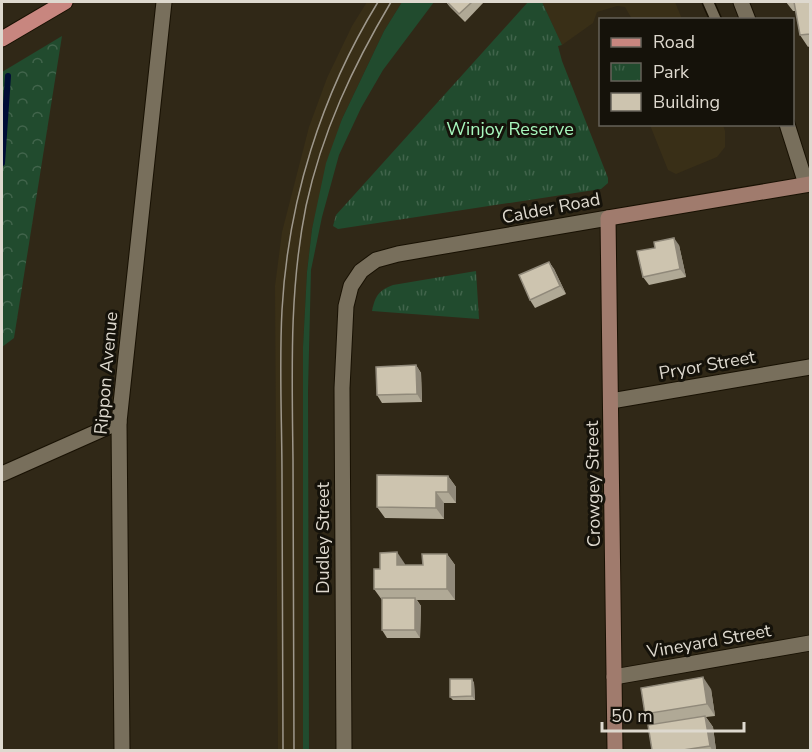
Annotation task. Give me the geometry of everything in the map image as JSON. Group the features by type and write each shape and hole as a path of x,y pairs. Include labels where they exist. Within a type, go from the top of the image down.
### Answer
{"main road":[{"path":"2,39 65,2"}],"street":[{"name":"Rippon Avenue","path":"122,750 119,422 164,2"},
{"path":"741,2 747,18"},
{"path":"789,126 808,184"},
{"name":"Calder Road","path":"344,326 351,286 361,271 376,260 398,254 808,184"},
{"name":"Crowgey Street","path":"608,218 615,750"},
{"name":"Dudley Street","path":"344,326 342,388 344,750"},
{"name":"Pryor Street","path":"611,401 810,367"},
{"path":"2,474 119,422"},
{"name":"Vineyard Street","path":"614,677 810,643"}],"lane":[{"path":"708,2 715,18"}],"shaded area":[{"path":"367,2 402,2 384,31 342,119 312,229 303,347 303,750 278,750 275,286 282,232 309,127 327,78 352,26"},
{"path":"542,2 675,2 682,18 631,18 625,7 617,6 597,12 593,23 562,45"},
{"path":"650,126 723,126 725,147 717,157 676,174 668,170"}],"green space":[{"path":"402,2 434,2 383,70 361,108 339,155 322,217 311,270 308,391 309,750 303,750 303,347 312,229 326,163 342,119 384,31"},
{"name":"Winjoy Reserve","path":"528,2 542,2 562,45 558,46 562,61 608,183 601,189 338,229 333,226 336,215"},
{"path":"62,36 14,338 2,347 2,72"},
{"path":"476,271 479,319 372,311 378,294 393,285"}],"building":[{"path":"447,2 472,2 459,14"},
{"path":"794,2 810,2 810,34 800,35"},
{"path":"674,238 680,269 643,277 637,251 655,248 654,242"},
{"path":"549,262 560,286 530,300 519,275"},
{"path":"416,365 417,394 377,395 376,367"},
{"path":"377,475 448,476 448,492 436,492 436,508 377,507"},
{"path":"397,552 397,565 423,565 422,554 447,554 447,589 374,589 374,569 380,569 380,553"},
{"path":"382,598 415,598 415,630 382,630"},
{"path":"703,677 707,704 645,714 641,688"},
{"path":"450,679 472,679 472,696 450,697"},
{"path":"705,716 710,746 683,750 652,750 648,725"}],"waterway":[{"path":"2,163 8,76"}],"tram line":[{"path":"283,750 281,352 286,269 300,189 324,112 358,37 378,2"},
{"path":"294,750 292,364 294,301 301,238 306,206 330,126 364,50 391,2"}]}
